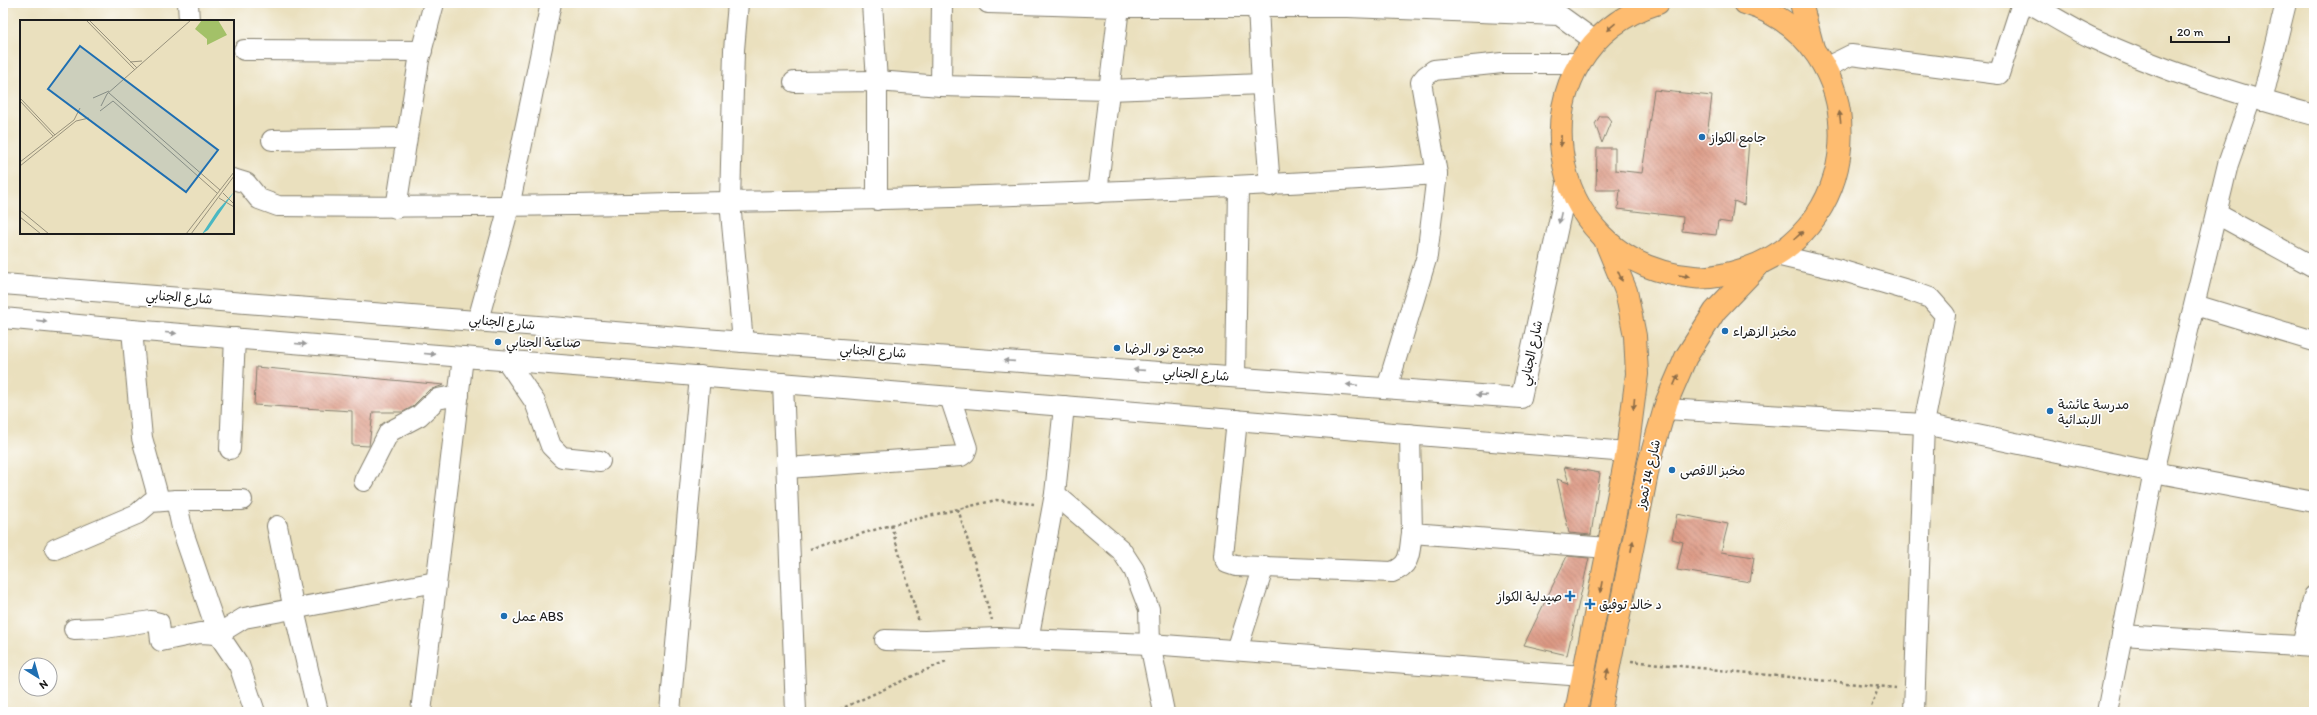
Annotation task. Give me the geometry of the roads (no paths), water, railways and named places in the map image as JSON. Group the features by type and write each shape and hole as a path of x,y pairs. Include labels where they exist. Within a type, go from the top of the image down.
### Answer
{"main road":[{"path":"1648,5 1616,23 1595,41 1579,63 1562,108 1560,156 1575,202 1605,240 1632,260 1662,272 1695,277 1728,275 1768,260 1803,233 1820,210 1838,171 1842,136 1839,108 1825,68 1813,49 1790,26 1762,8 1745,3"},
{"path":"1801,3 1813,49"},
{"name":"شارع 14 تموز","path":"1576,712 1627,452 1637,374 1635,336 1626,291 1605,240"},
{"name":"شارع 14 تموز","path":"1600,712 1649,463 1665,409 1686,357 1715,311 1768,260"}],"street":[{"path":"188,3 189,20"},
{"path":"396,208 406,138 422,50 434,3"},
{"path":"478,320 509,207 551,3"},
{"path":"738,3 734,50 730,202 743,342"},
{"path":"872,3 877,81 878,200"},
{"path":"942,3 942,86"},
{"path":"988,3 1119,8 1348,7 1559,9 1595,41"},
{"path":"1825,68 1851,54 1998,74 2022,3"},
{"path":"2029,3 2089,37 2166,70 2256,100 2314,116"},
{"path":"2107,712 2154,472 2228,164 2256,100 2286,3"},
{"path":"1258,7 1270,186"},
{"path":"1097,193 1119,8"},
{"path":"244,50 422,50"},
{"path":"1387,388 1427,256 1436,174 1421,82 1434,70 1502,63 1579,63"},
{"path":"794,82 877,81 942,86 1110,90 1262,84"},
{"path":"272,140 406,138"},
{"path":"234,179 246,183 259,199 278,206 396,208 878,200 1097,193 1270,186 1436,174"},
{"name":"شارع الجنابي","path":"3,284 478,320 743,342 1521,398 1568,180"},
{"path":"1235,377 1238,187"},
{"path":"2217,214 2314,267"},
{"path":"1768,260 1840,270 1911,291 1930,298 1946,315 1924,424 1914,712"},
{"path":"2195,305 2314,341"},
{"path":"3,318 507,361 1627,452"},
{"path":"132,330 142,438 183,532 218,634 239,665 255,712"},
{"path":"230,449 235,338"},
{"path":"421,712 463,357"},
{"path":"507,361 535,402 551,446 562,456 600,461"},
{"path":"670,712 700,376"},
{"path":"783,383 796,712"},
{"path":"364,481 389,432 419,416 437,399 459,395"},
{"path":"787,468 961,456 965,453 967,448 950,397"},
{"path":"1028,640 1054,500 1064,406"},
{"path":"1665,409 1924,424 2154,472 2314,502"},
{"path":"1237,420 1223,556 1227,563 1236,566 1392,572 1403,568 1408,561 1412,532 1410,434"},
{"path":"55,549 137,514 151,502 168,500 242,500"},
{"path":"1054,500 1121,550 1134,570 1149,609 1150,644 1164,712"},
{"path":"277,526 294,610 318,712"},
{"path":"1412,532 1608,548"},
{"path":"1237,650 1264,566"},
{"path":"74,629 105,628 151,621 159,622 161,641 200,633 218,634 244,618 294,610 436,582"},
{"path":"2122,635 2308,646 2314,596"},
{"path":"885,640 925,641 997,638 1150,644 1584,676"}],"place":[{"name":"جامع الكواز","path":"1702,137"},
{"name":"مخبز الزهراء","path":"1725,331"},
{"name":"صناعية الجنابي","path":"498,342"},
{"name":"مجمع نور الرضا","path":"1117,348"},
{"name":"مدرسة عائشة الابتدائية","path":"2050,411"},
{"name":"مخبز الاقصى","path":"1672,470"},
{"name":"صيدلية الكواز","path":"1570,596"},
{"name":"د خالد توفيق","path":"1590,604"},
{"name":"عمل ABS","path":"504,616"}]}
